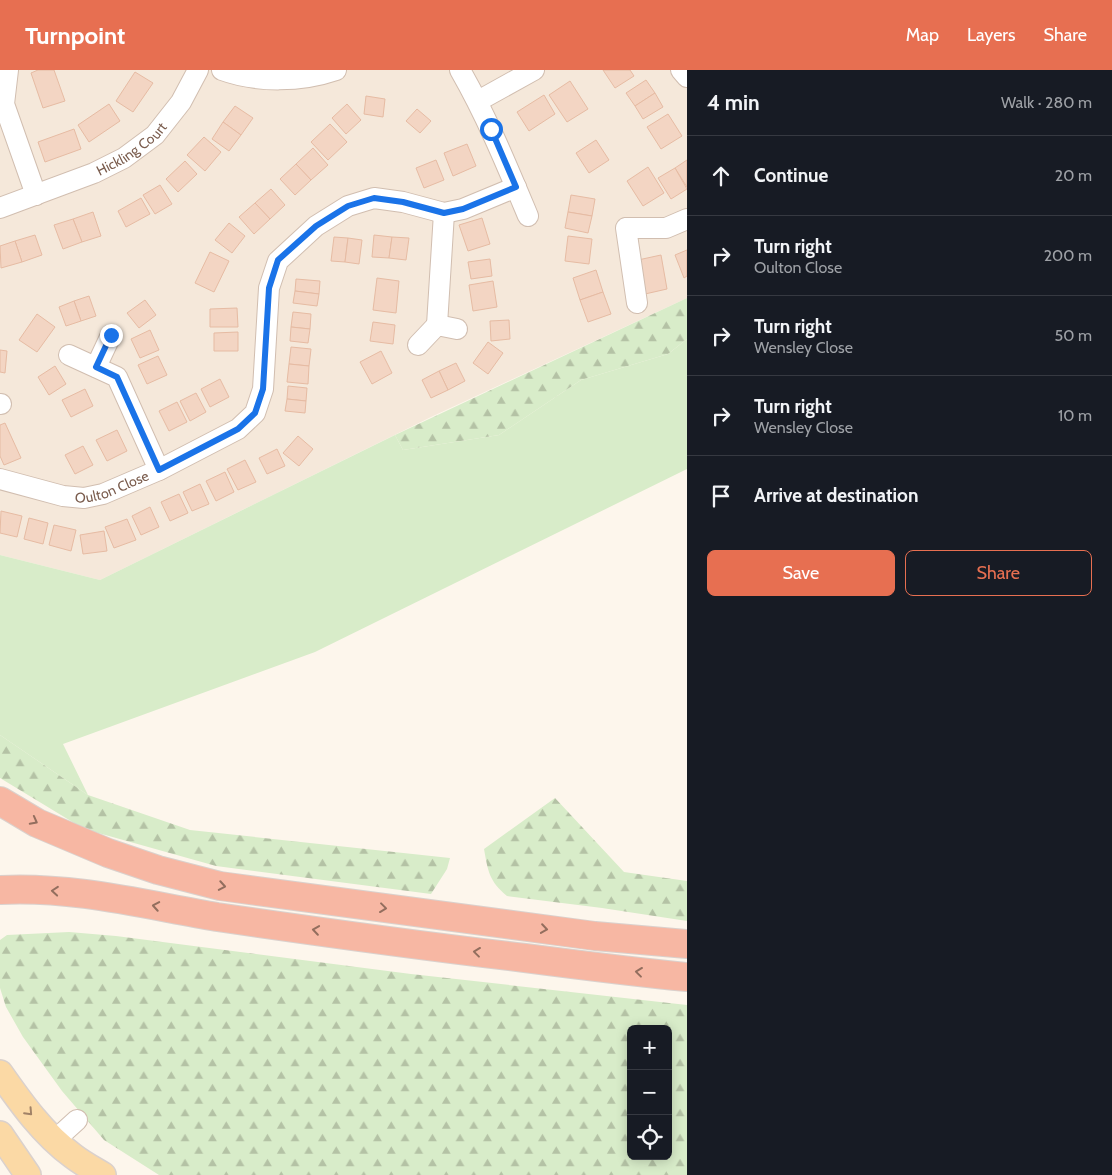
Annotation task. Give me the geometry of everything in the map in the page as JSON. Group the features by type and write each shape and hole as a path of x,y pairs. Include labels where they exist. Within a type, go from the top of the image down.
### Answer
{"highway":[{"path":"0,801 37,823 108,853 158,870 220,886 595,936 687,944"},
{"path":"0,890 25,888 77,893 217,916 418,945 687,977"}],"main road":[{"path":"0,1073 24,1107 55,1140 72,1155 103,1175"},
{"path":"0,1134 28,1175"}],"street":[{"path":"8,70 4,104 36,195"},
{"name":"Hickling Court","path":"0,208 94,173 124,158 155,135 181,102 198,70"},
{"path":"222,70 264,79 298,78 329,71"},
{"path":"460,70 478,101 528,216"},
{"path":"478,101 534,70"},
{"path":"681,70 687,77"},
{"name":"Oulton Close","path":"0,479 64,496 84,498 104,494 159,470 238,429 255,413 263,389 269,288 278,260 316,226 348,206 374,198 403,202 444,213 463,209 516,187"},
{"path":"418,345 436,325 444,213"},
{"path":"637,303 626,228 666,228 687,219"},
{"path":"436,325 457,329"},
{"path":"96,367 111,335"},
{"path":"69,355 117,377 159,470"},
{"path":"55,1140 78,1120"}],"shaded area":[{"path":"0,70 687,70 687,298 433,416 100,580 0,555"}],"green space":[{"path":"687,298 687,339 668,354 581,380 499,435 403,450 395,435"},
{"path":"687,339 687,469 315,652 63,744 88,795 0,735 0,555 100,580 395,435 403,450 499,435 581,380 668,354"},
{"path":"0,735 88,795 190,830 450,858 447,869 431,894 216,866 84,829 0,778"},
{"path":"555,798 624,872 687,881 687,921 507,896 501,891 490,875 484,849"},
{"path":"69,932 116,936 411,974 687,1005 687,1175 159,1175 104,1140 62,1091 23,1037 6,1007 0,988 0,940 7,935"}],"building":[{"path":"38,70 54,70 65,101 43,108 31,73"},
{"path":"603,70 630,70 634,76 615,88"},
{"path":"135,72 153,83 133,112 116,101"},
{"path":"646,80 655,93 635,106 626,93"},
{"path":"570,81 588,109 567,122 549,95"},
{"path":"655,93 663,107 643,119 635,106"},
{"path":"544,95 555,114 529,131 517,112"},
{"path":"366,96 385,99 383,117 364,114"},
{"path":"109,104 120,121 89,142 78,125"},
{"path":"347,104 361,120 346,134 332,118"},
{"path":"235,106 253,118 241,135 223,122"},
{"path":"417,109 431,121 420,133 406,121"},
{"path":"668,114 682,136 661,149 647,127"},
{"path":"223,122 241,135 229,151 212,139"},
{"path":"330,124 347,142 328,160 311,142"},
{"path":"74,129 81,149 45,162 38,142"},
{"path":"204,137 221,152 205,171 187,155"},
{"path":"596,140 609,160 589,173 576,153"},
{"path":"467,144 476,166 453,176 444,153"},
{"path":"313,148 328,165 311,180 296,164"},
{"path":"436,160 444,180 424,188 416,168"},
{"path":"687,160 687,187 675,168"},
{"path":"185,161 197,174 178,192 166,179"},
{"path":"296,164 311,180 295,195 280,179"},
{"path":"648,167 664,193 643,206 627,181"},
{"path":"675,168 687,189 671,199 658,178"},
{"path":"160,185 172,204 155,214 143,195"},
{"path":"271,189 285,205 270,219 255,203"},
{"path":"571,195 595,199 592,216 568,212"},
{"path":"141,198 150,214 126,227 118,211"},
{"path":"255,203 270,219 254,234 239,217"},
{"path":"93,212 101,236 82,242 73,219"},
{"path":"568,212 592,216 588,233 565,228"},
{"path":"482,218 490,244 468,251 459,225"},
{"path":"73,219 82,242 63,249 54,225"},
{"path":"229,223 245,236 232,253 215,240"},
{"path":"35,235 42,255 22,262 15,241"},
{"path":"374,235 392,237 389,258 372,257"},
{"path":"568,236 592,239 589,264 565,261"},
{"path":"334,237 348,238 345,262 331,261"},
{"path":"392,237 409,238 406,260 389,258"},
{"path":"348,238 362,240 359,264 345,262"},
{"path":"15,241 22,262 1,268 0,246"},
{"path":"687,250 687,276 684,278 675,255"},
{"path":"210,252 229,261 214,292 195,283"},
{"path":"661,255 667,289 645,294 638,260"},
{"path":"490,259 492,276 471,279 468,262"},
{"path":"596,270 603,292 580,300 573,278"},
{"path":"377,278 399,281 396,313 373,310"},
{"path":"296,279 320,281 319,294 295,291"},
{"path":"493,281 497,307 473,311 469,285"},
{"path":"295,291 319,294 317,306 293,303"},
{"path":"603,292 611,314 588,322 580,300"},
{"path":"89,296 96,316 81,321 74,301"},
{"path":"145,300 156,315 139,328 127,313"},
{"path":"74,301 81,321 66,326 59,307"},
{"path":"237,308 238,327 210,327 210,309"},
{"path":"293,312 311,314 310,329 291,327"},
{"path":"37,314 55,327 37,352 19,340"},
{"path":"509,320 510,339 491,341 490,321"},
{"path":"373,322 395,325 393,344 370,341"},
{"path":"291,327 310,329 308,343 290,341"},
{"path":"150,330 159,350 140,358 131,339"},
{"path":"238,332 238,351 214,351 214,333"},
{"path":"488,342 503,353 488,374 473,363"},
{"path":"291,347 311,349 309,366 289,364"},
{"path":"0,350 7,351 5,373 0,372"},
{"path":"381,351 392,373 372,384 360,362"},
{"path":"158,356 167,375 147,384 138,365"},
{"path":"456,363 465,381 448,390 439,371"},
{"path":"289,364 309,366 308,384 287,382"},
{"path":"55,366 66,384 49,395 38,377"},
{"path":"439,371 448,390 431,398 422,380"},
{"path":"220,379 229,397 210,407 201,389"},
{"path":"288,386 307,388 306,401 287,399"},
{"path":"85,389 93,406 71,417 62,400"},
{"path":"196,393 206,412 190,421 180,401"},
{"path":"287,399 306,401 305,413 285,411"},
{"path":"177,402 187,422 169,431 159,411"},
{"path":"5,423 21,458 4,465 0,456 0,425"},
{"path":"117,430 127,451 107,461 96,440"},
{"path":"298,436 313,449 299,466 283,453"},
{"path":"83,446 93,465 75,474 65,455"},
{"path":"277,449 285,466 267,474 259,458"},
{"path":"245,460 256,482 238,490 227,469"},
{"path":"225,472 234,492 216,501 206,481"},
{"path":"200,484 209,504 192,511 183,492"},
{"path":"179,494 188,513 170,521 161,502"},
{"path":"150,507 159,527 141,535 132,516"},
{"path":"1,511 22,516 17,537 0,533"},
{"path":"29,518 48,523 43,544 24,539"},
{"path":"127,519 136,540 114,548 105,527"},
{"path":"54,525 76,530 71,551 49,545"},
{"path":"104,531 107,551 83,554 80,535"}],"route":[{"path":"111,335 96,367 117,377 159,470 238,429 255,413 263,389 269,288 278,260 316,226 348,206 374,198 403,202 444,213 463,209 516,187 491,129"}]}
